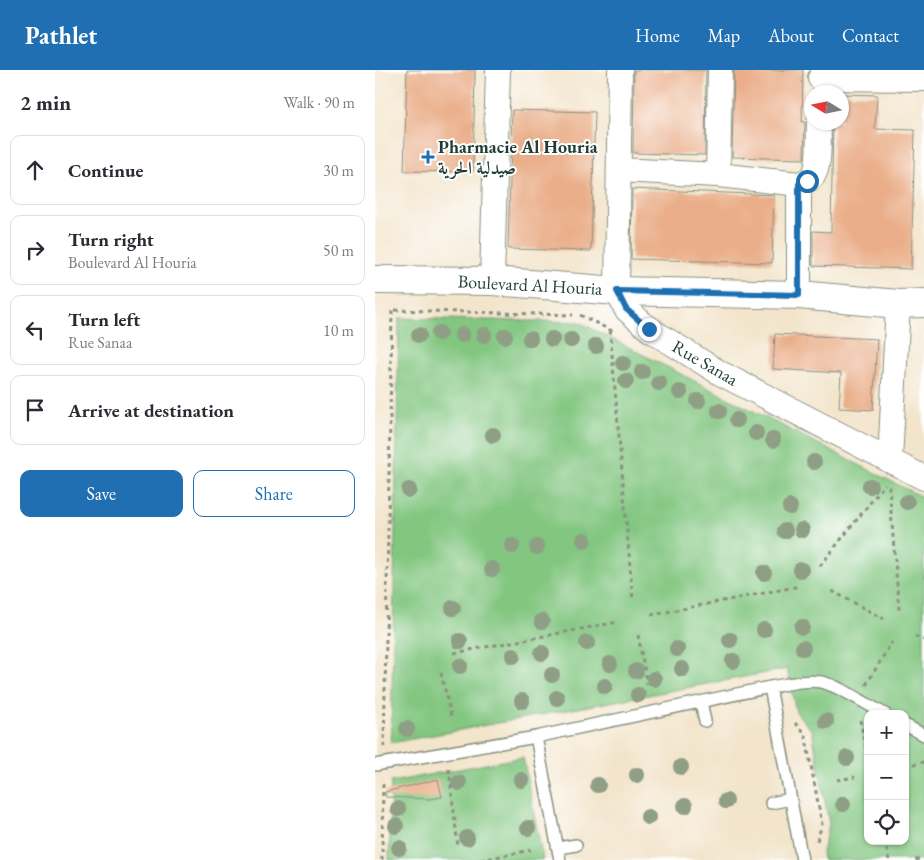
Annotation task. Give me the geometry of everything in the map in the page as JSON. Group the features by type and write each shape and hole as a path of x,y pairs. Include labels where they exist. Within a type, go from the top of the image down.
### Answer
{"street":[{"path":"492,280 498,70"},
{"path":"617,291 620,70"},
{"path":"718,175 720,70"},
{"path":"820,80 924,78"},
{"path":"619,170 718,175 799,184 813,176 817,165 819,130"},
{"path":"799,184 799,295"},
{"name":"Boulevard Al Houria","path":"375,280 492,280 617,291 799,295 911,304"},
{"name":"Rue Sanaa","path":"617,291 626,309 649,329 719,373 924,478"},
{"path":"890,461 911,304"}],"lane":[{"path":"375,765 536,737 770,687 819,681 829,684 878,710"},
{"path":"770,687 802,860"},
{"path":"701,702 705,721"},
{"path":"909,727 924,735"},
{"path":"536,737 559,854 576,845"},
{"path":"771,803 791,799"}],"path":[{"path":"384,748 392,310 581,315 619,334"},
{"path":"610,330 633,601"},
{"path":"820,566 888,480 899,610"},
{"path":"651,615 800,586"},
{"path":"831,591 885,619"},
{"path":"454,653 618,622"},
{"path":"638,635 647,684"},
{"path":"915,636 924,640"},
{"path":"863,690 892,642"},
{"path":"441,673 452,720"},
{"path":"853,715 864,721"},
{"path":"860,719 868,755"},
{"path":"794,722 805,734 822,824 816,842"},
{"path":"909,765 924,762"},
{"path":"449,764 458,847"},
{"path":"382,860 383,776"},
{"path":"837,780 855,777"},
{"path":"886,845 889,860"},
{"path":"481,860 531,850"},
{"path":"915,860 922,858"}],"green space":[{"path":"399,318 579,322 924,498 924,860 823,860 822,852 829,824 812,731 796,712 787,669 391,743"},
{"path":"523,757 543,860 389,860 391,782"}],"building":[{"path":"407,70 475,70 473,172 404,171"},
{"path":"634,70 706,70 705,155 633,153"},
{"path":"734,70 803,70 802,122 804,122 805,130 804,159 732,157"},
{"path":"849,94 877,95 875,129 915,130 911,269 813,266 813,231 831,232 833,130 849,130"},
{"path":"512,110 595,112 591,251 508,249"},
{"path":"632,189 774,195 772,263 631,259"},
{"path":"775,334 877,339 873,410 839,408 841,373 773,369"},
{"path":"438,779 442,797 430,799 386,797 385,792"}],"place":[{"name":"Pharmacie Al Houria صيدلية الحرية","path":"428,157"}],"route":[{"path":"649,329 626,309 617,291 799,295 799,184 807,181"}]}
